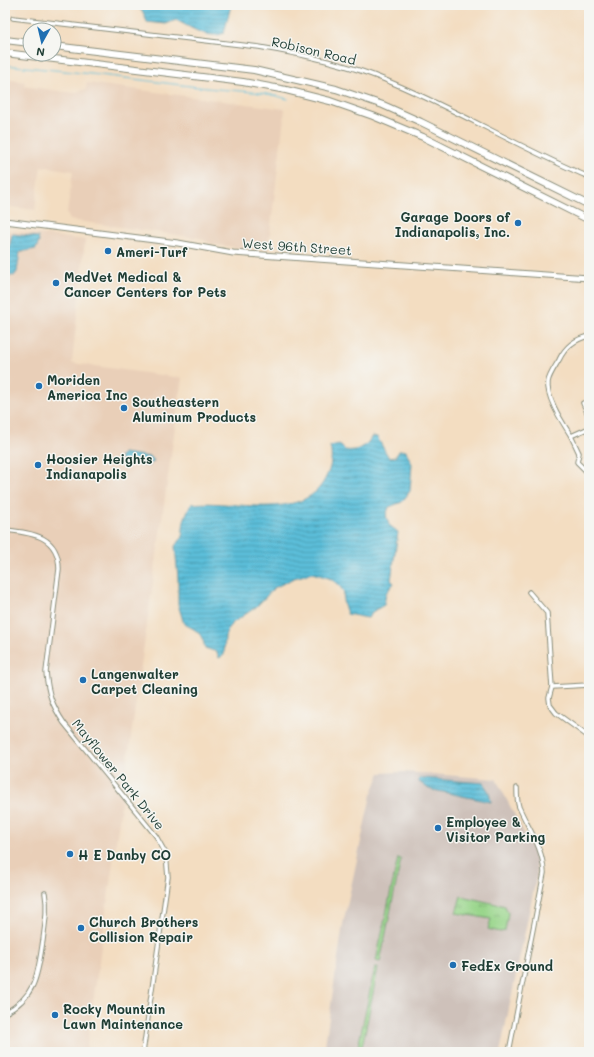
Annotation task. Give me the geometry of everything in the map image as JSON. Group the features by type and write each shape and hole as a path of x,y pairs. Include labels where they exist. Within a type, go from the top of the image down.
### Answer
{"highway":[{"path":"5,40 22,42"},
{"path":"62,47 254,70 328,86 383,105 421,122 589,205"},
{"path":"5,53 250,83 294,91 330,101 418,134 589,220"}],"street":[{"name":"Robison Road","path":"13,18 252,46 297,54 341,65 394,84 589,177"},
{"name":"West 96th Street","path":"5,221 178,243 233,253 589,278"},
{"path":"589,336 574,342 563,352 548,382 555,407 579,453 577,462 589,474"},
{"path":"583,402 589,417"},
{"path":"571,436 589,428"},
{"name":"Mayflower Park Drive","path":"5,530 37,535 49,543 56,555 59,569 47,654 47,687 52,704 64,723 156,836 168,861 168,877 143,1052"},
{"path":"529,592 547,613 552,687 549,702 553,709 589,737"},
{"path":"552,687 589,685"},
{"path":"508,1052 544,873 544,860 538,841 518,806 517,788"},
{"path":"5,1014 23,1001 35,984 39,970 47,910 45,893"}],"shaded area":[{"path":"5,79 25,82 24,86 73,93 86,89 87,83 285,109 268,250 213,245 200,238 70,220 67,213 73,171 41,166 35,210 5,206"},
{"path":"5,230 85,240 72,363 182,378 86,1052 5,1052"},
{"path":"404,772 496,779 532,848 536,861 537,874 500,1052 324,1052 343,924 371,795 380,773"}],"green space":[{"path":"398,858 401,859 380,962 376,961"},
{"path":"461,896 505,906 508,913 505,931 500,932 488,929 491,919 456,913"},
{"path":"375,967 378,968 361,1052 357,1052"}],"water":[{"path":"135,5 231,5 224,33 212,35 200,32 176,20 166,24 147,22 143,12"},
{"path":"12,234 38,237 39,242 36,249 20,252 17,272 14,276 8,275 5,270"},
{"path":"372,436 377,437 389,458 395,457 400,450 406,451 412,464 410,491 402,502 389,507 386,515 389,525 398,532 391,580 394,583 386,593 384,605 372,612 368,618 347,614 343,601 344,592 338,584 329,578 312,573 294,578 274,588 256,607 231,624 225,636 224,655 219,658 217,652 205,648 200,635 192,628 184,624 178,604 178,578 175,546 183,537 184,519 192,504 208,503 265,506 284,505 300,501 315,493 325,479 331,463 330,446 339,444 345,450 353,450 364,446"},
{"path":"123,453 151,457 154,461 149,466 124,462 119,458"},
{"path":"420,778 483,783 489,792 491,802 429,789 418,781"}],"waterway":[{"path":"5,65 255,92 288,99"}],"place":[{"name":"Garage Doors of Indianapolis, Inc.","path":"518,223"},
{"name":"Ameri-Turf","path":"108,251"},
{"name":"MedVet Medical & Cancer Centers for Pets","path":"56,283"},
{"name":"Moriden America Inc","path":"39,386"},
{"name":"Southeastern Aluminum Products","path":"124,408"},
{"name":"Hoosier Heights Indianapolis","path":"38,465"},
{"name":"Langenwalter Carpet Cleaning","path":"83,680"},
{"name":"Employee & Visitor Parking","path":"438,828"},
{"name":"H E Danby CO","path":"70,854"},
{"name":"Church Brothers Collision Repair","path":"81,928"},
{"name":"FedEx Ground","path":"453,965"},
{"name":"Rocky Mountain Lawn Maintenance","path":"55,1015"}]}
